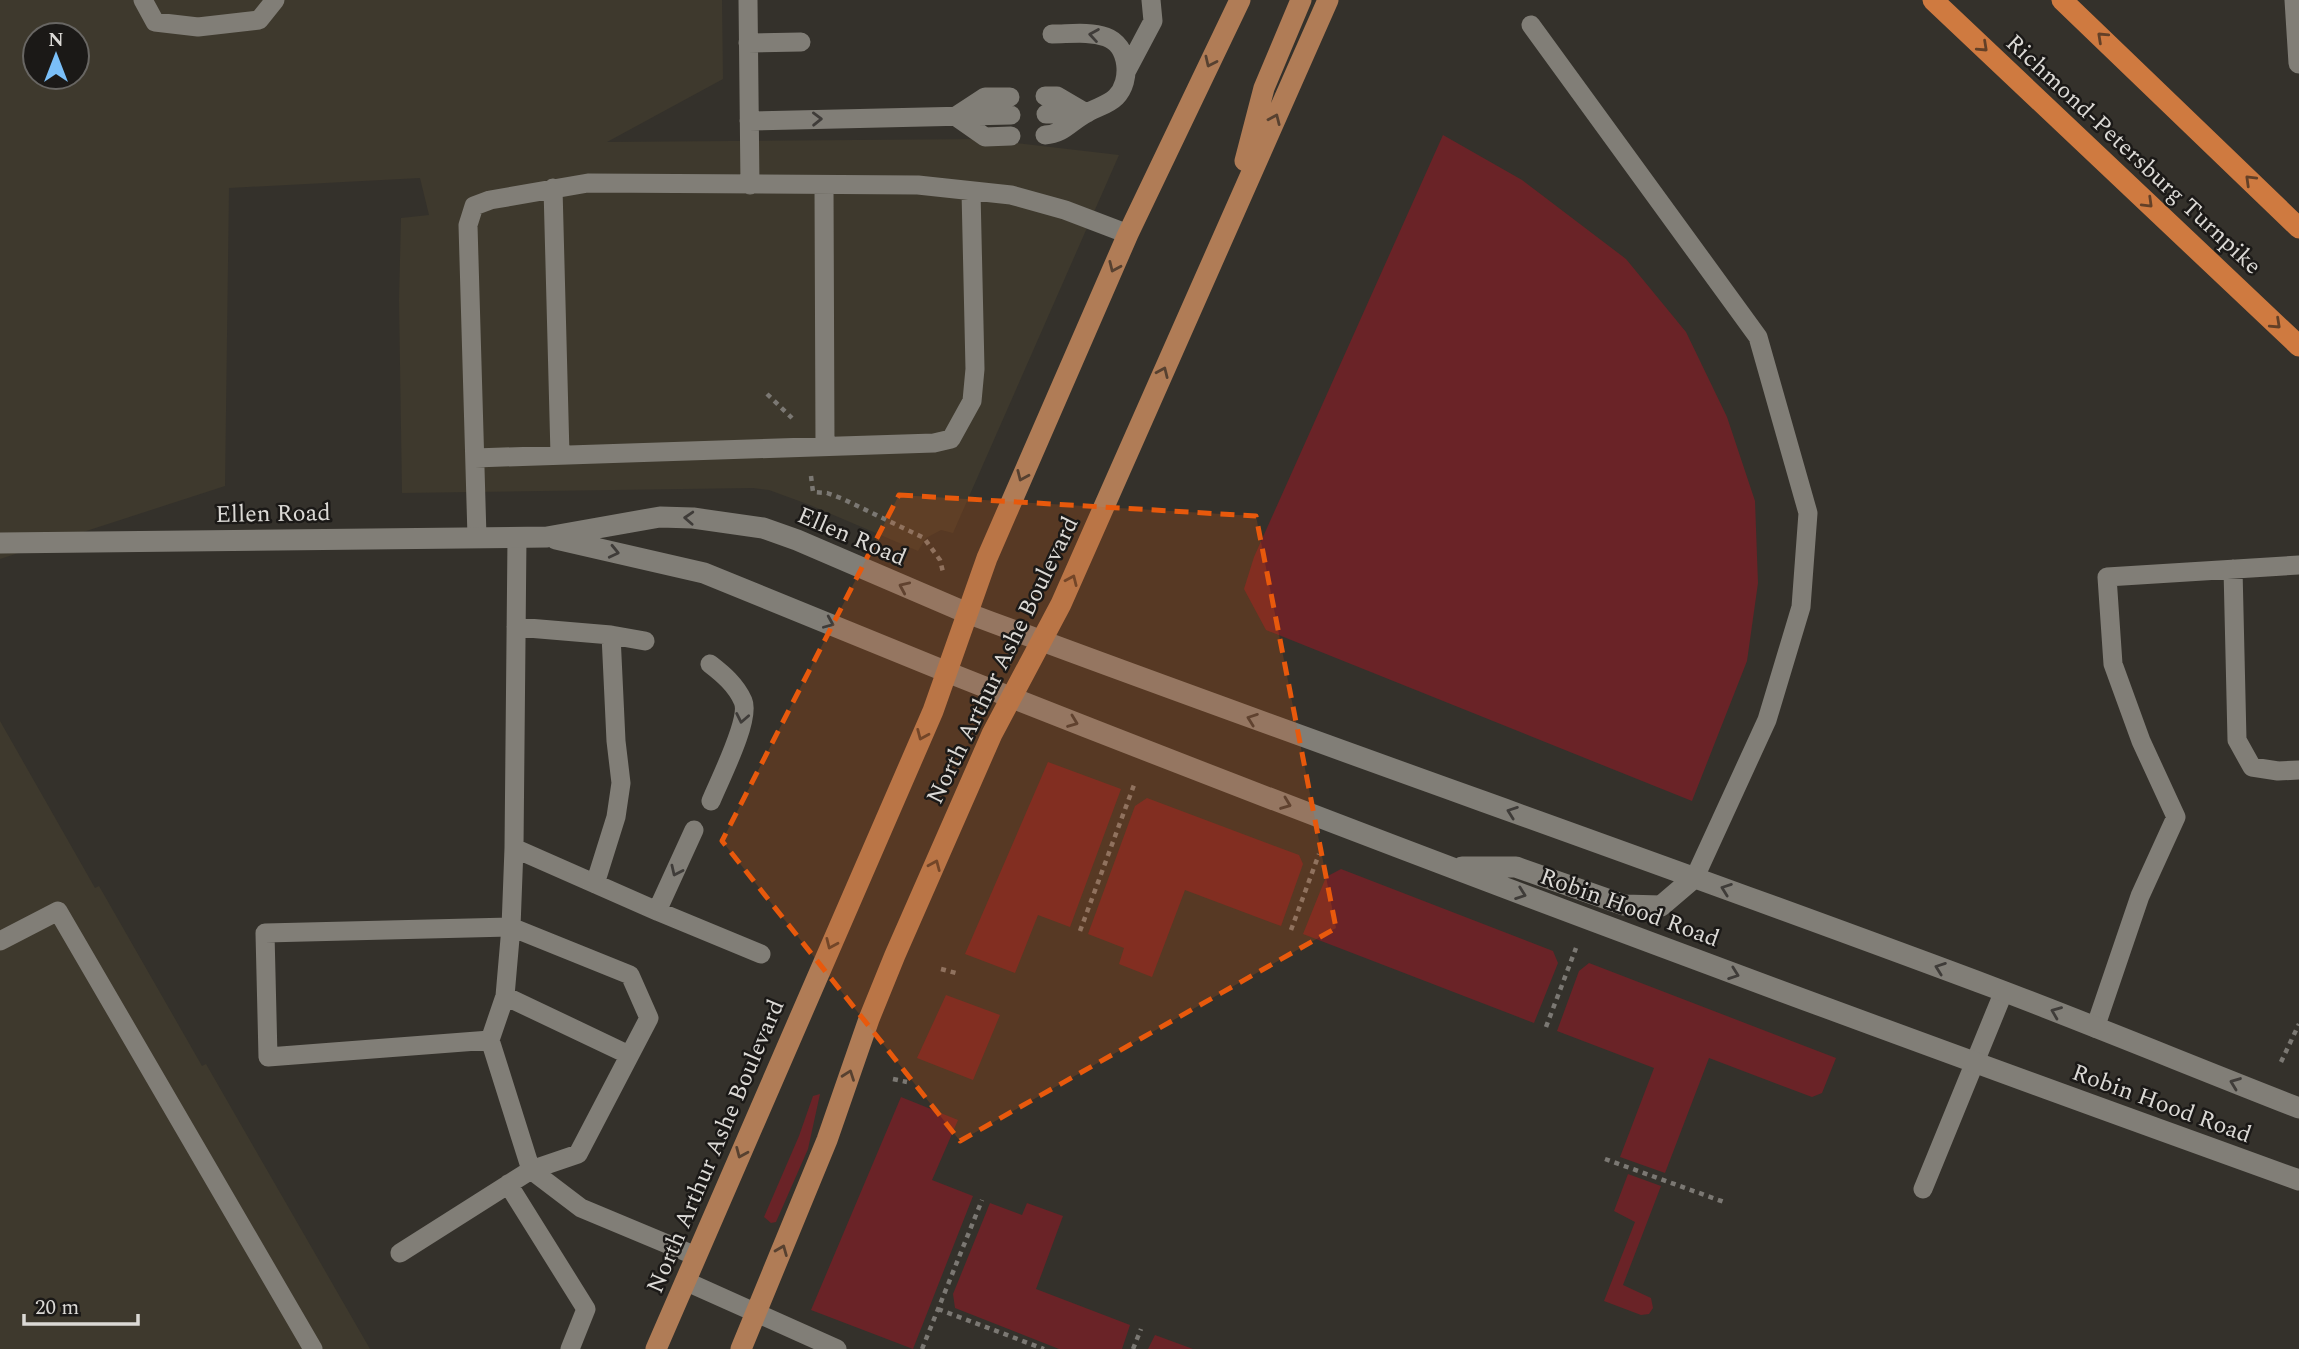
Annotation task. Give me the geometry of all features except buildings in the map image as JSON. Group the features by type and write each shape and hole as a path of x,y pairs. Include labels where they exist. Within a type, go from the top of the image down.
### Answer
{"highway":[{"name":"Richmond-Petersburg Turnpike","path":"1933,0 2299,346"},
{"path":"2062,0 2299,228"}],"main road":[{"name":"North Arthur Ashe Boulevard","path":"656,1349 933,711 987,558 1128,234 1240,0"},
{"path":"1230,221 1264,88 1301,0"},
{"name":"North Arthur Ashe Boulevard","path":"741,1349 827,1140 869,1019 895,955 984,751 1063,600 1328,0"},
{"path":"2295,0 2299,63"},
{"name":"Ellen Road","path":"0,543 547,537 660,517 729,522 763,528 967,613"},
{"name":"Ellen Road","path":"547,537 704,573 947,672"},
{"name":"Robin Hood Road","path":"967,613 1130,675 1695,877 2004,991 2299,1108"},
{"name":"Robin Hood Road","path":"947,672 1450,867 1974,1063 2299,1180"},
{"path":"1450,867 1516,867 1624,905 1661,906 1695,877"}],"lane":[{"path":"143,0 155,22 198,27 259,20 275,0"},
{"path":"748,0 750,185"},
{"path":"1045,135 1058,134 1086,113 1116,97 1123,88 1126,72 1153,21 1152,0"},
{"path":"1531,25 1758,337 1808,513 1801,607 1767,719 1695,877"},
{"path":"1052,34 1090,33 1110,38 1123,52 1126,72"},
{"path":"748,43 801,42"},
{"path":"1046,105 1057,96 1086,113"},
{"path":"749,121 955,116 1010,106"},
{"path":"955,116 985,137 1010,136"},
{"path":"477,537 468,225 474,206 490,200 588,183 918,185 1010,195 1065,210 1128,234"},
{"path":"824,185 825,446"},
{"path":"553,188 560,454"},
{"path":"475,458 934,443 951,439 972,401 975,369 971,191"},
{"path":"517,537 511,927 505,996 490,1040 531,1170 581,1208 696,1256"},
{"path":"2095,1028 2140,895 2176,817 2141,741 2113,664 2107,577 2299,565"},
{"path":"2233,569 2237,740 2252,767 2278,772 2299,770"},
{"path":"516,627 645,640"},
{"path":"595,884 616,817 621,783 616,741 611,635"},
{"path":"710,664 730,681 745,703 743,721 711,801"},
{"path":"657,911 694,830"},
{"path":"514,848 761,954"},
{"path":"0,941 58,911 313,1349"},
{"path":"400,1253 531,1170 578,1154 649,1018 630,975 511,927 265,933 268,1057 490,1040"},
{"path":"1923,1189 2004,991"},
{"path":"505,996 629,1055"},
{"path":"508,1184 586,1309 570,1349"},
{"path":"685,1281 837,1349"}],"path":[{"path":"767,394 794,420 812,478 813,492 827,493 843,499 924,538 940,560 944,574"},
{"path":"1080,931 1134,785"},
{"path":"1291,930 1319,854"},
{"path":"1546,1027 1576,948"},
{"path":"941,969 956,973"},
{"path":"2281,1062 2299,1024"},
{"path":"893,1079 907,1082"},
{"path":"1605,1159 1724,1202"},
{"path":"922,1349 982,1200"},
{"path":"938,1309 1044,1349"},
{"path":"1133,1349 1141,1329"}],"highlighted area":[{"path":"899,495 1256,516 1336,928 960,1141 722,841"}],"shaded area":[{"path":"0,0 722,0 723,79 607,142 983,139 1119,155 953,533 941,530 926,538 918,551 810,505 769,490 753,488 402,493 399,301 401,218 429,215 420,178 229,188 225,486 0,559"},
{"path":"1443,135 1522,180 1626,259 1686,332 1727,417 1755,501 1758,583 1747,661 1692,801 1266,630 1244,589 1254,557"},
{"path":"0,721 95,888 99,886 202,1066 206,1064 370,1349 0,1349"},
{"path":"1048,762 1121,789 1070,927 1038,915 1015,973 965,954"},
{"path":"1147,798 1299,855 1303,864 1281,926 1185,890 1152,977 1119,964 1124,948 1088,934 1135,806"},
{"path":"1341,869 1553,951 1558,963 1534,1023 1303,934 1326,877"},
{"path":"1589,963 1836,1058 1822,1093 1812,1097 1709,1058 1665,1173 1620,1157 1654,1068 1557,1031 1579,971"},
{"path":"946,995 1000,1015 973,1080 917,1058"},
{"path":"820,1094 808,1149 776,1222 771,1223 764,1217 813,1096"},
{"path":"901,1097 958,1120 932,1180 973,1196 913,1349 811,1310"},
{"path":"1628,1174 1661,1186 1623,1285 1651,1298 1653,1308 1649,1314 1641,1315 1604,1301 1635,1222 1614,1211"},
{"path":"990,1203 1022,1215 1027,1203 1063,1216 1036,1289 1130,1325 1122,1349 1059,1349 955,1308 953,1294"},
{"path":"1155,1335 1193,1349 1148,1349"}]}
